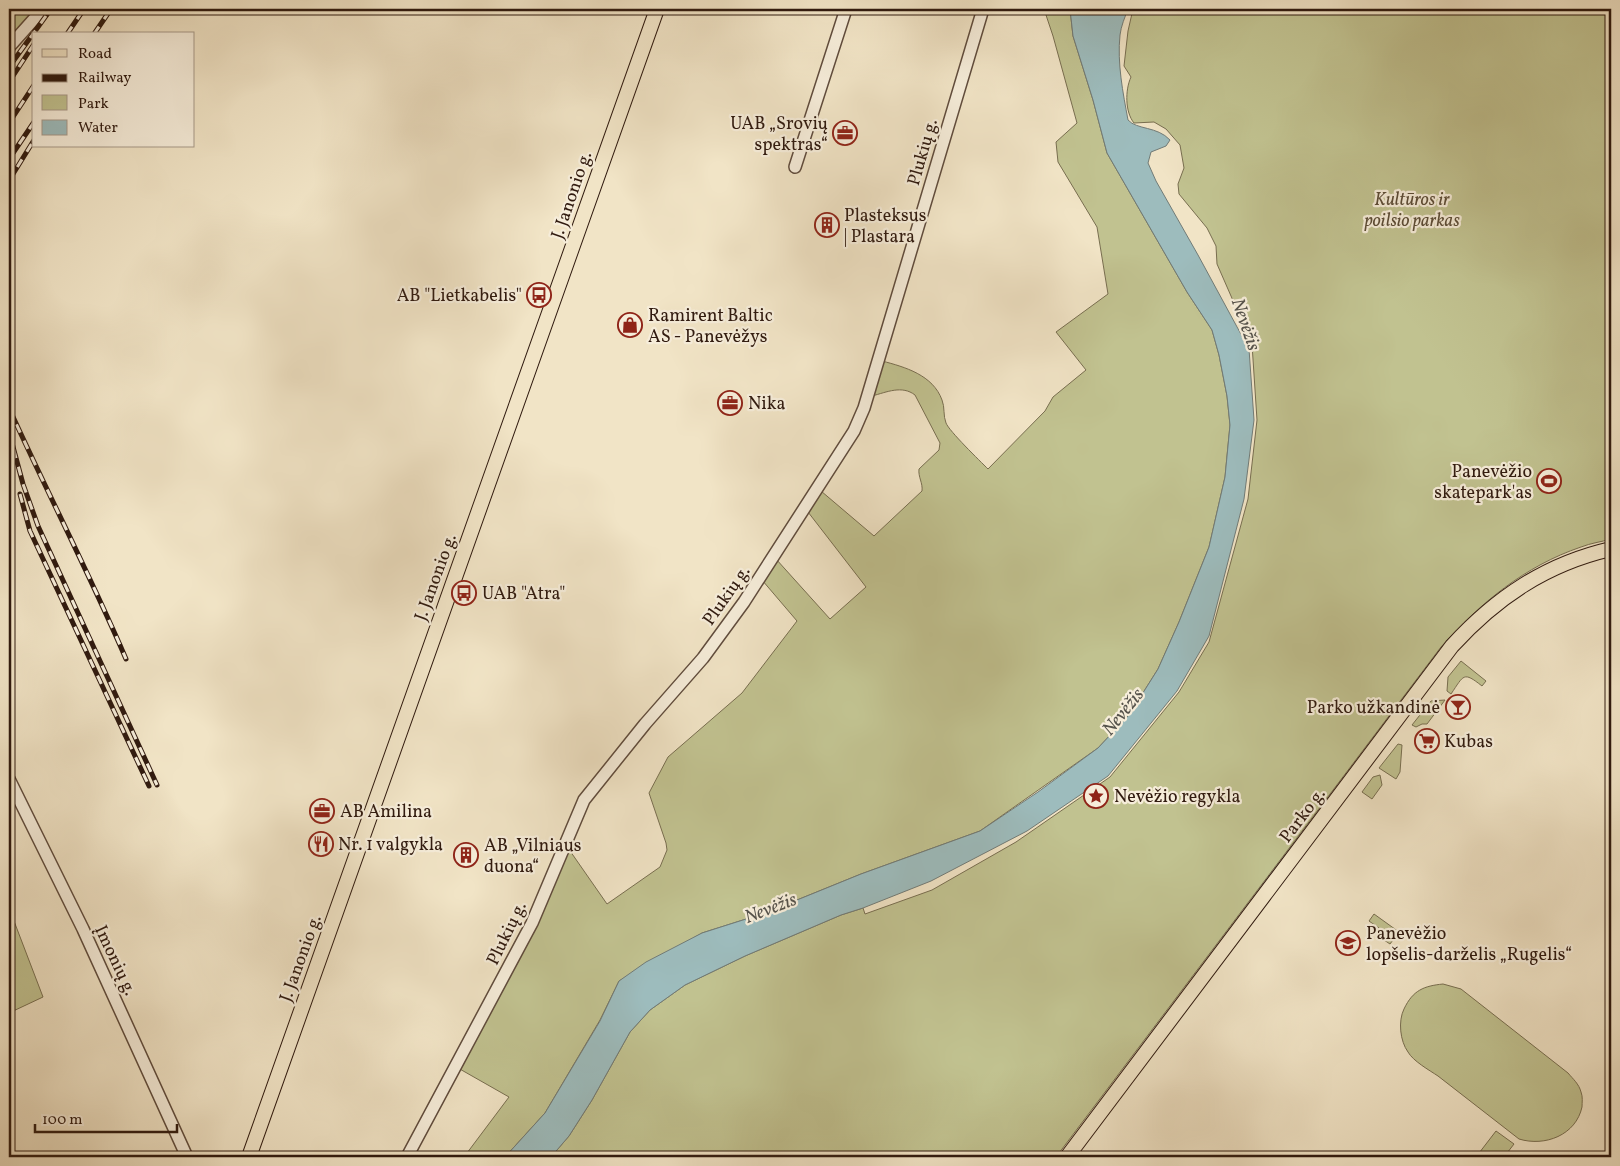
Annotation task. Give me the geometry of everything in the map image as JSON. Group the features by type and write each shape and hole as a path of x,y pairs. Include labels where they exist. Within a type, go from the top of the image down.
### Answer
{"main road":[{"name":"J. Janonio g.","path":"249,1157 657,9"},
{"name":"Parko g.","path":"1067,1157 1452,646 1486,612 1523,585 1572,560 1611,549"}],"street":[{"path":"9,48 43,9"},
{"path":"795,166 846,9"},
{"name":"Plukių g.","path":"407,1157 532,923 584,800 645,724 709,650 744,602 854,430 864,408 983,9"},
{"name":"Įmonių g.","path":"9,779 83,929 187,1157"}],"green space":[{"path":"9,9 46,9 9,58"},
{"path":"1044,9 1070,9 1073,36 1107,153 1187,292 1212,330 1227,396 1230,425 1225,477 1209,547 1158,669 1129,715 1098,748 980,831 861,874 765,913 702,933 619,981 600,1020 545,1113 505,1157 464,1157 509,1097 458,1068 568,848 607,904 660,867 667,850 666,843 649,793 668,757 742,693 797,621 762,580 776,559 830,619 866,587 808,512 821,491 874,536 922,491 919,469 939,450 940,443 915,395 905,390 900,390 872,396 882,361 909,369 932,384 942,400 948,427 988,469 1045,411 1053,397 1086,370 1056,332 1108,294 1097,227 1058,162 1056,142 1077,123"},
{"name":"Kultūros ir poilsio parkas","path":"1133,9 1611,9 1611,539 1561,555 1522,575 1471,615 1441,647 1056,1157 551,1157 569,1136 592,1100 630,1032 650,1010 685,985 745,956 841,915 863,908 865,914 932,890 1016,842 1110,777 1179,692 1209,642 1248,499 1257,420 1252,344 1217,264 1216,246 1207,228 1179,194 1178,184 1184,168 1180,145 1166,129 1154,122 1134,123 1129,113 1127,94 1131,77 1124,66 1128,31"},
{"path":"1461,661 1486,681 1482,686 1471,678 1464,677 1451,694 1447,691 1448,677"},
{"path":"1445,700 1427,724 1416,727 1412,725 1431,701"},
{"path":"1398,744 1402,745 1400,772 1396,779 1379,768"},
{"path":"1380,775 1382,785 1372,799 1362,792 1373,777"},
{"path":"9,908 43,997 9,1013"},
{"path":"1374,914 1399,932 1390,944 1375,934 1379,928 1369,921"},
{"path":"1443,984 1461,989 1568,1073 1579,1086 1582,1094 1582,1107 1579,1117 1566,1132 1549,1140 1529,1141 1519,1139 1410,1055 1403,1042 1401,1031 1401,1019 1404,1009 1415,993 1430,986"},
{"path":"1496,1131 1514,1144 1504,1157 1476,1157"}],"water":[{"path":"1070,9 1128,9 1121,28 1119,56 1128,120 1159,132 1170,140 1166,146 1151,152 1148,163 1156,181 1249,349 1254,420 1244,499 1209,636 1177,691 1108,776 1027,831 931,881 841,915 745,956 685,985 650,1010 630,1032 592,1100 569,1136 551,1157 505,1157 545,1113 600,1021 619,981 646,962 702,933 765,913 861,874 980,831 1098,748 1129,715 1158,669 1209,547 1225,477 1230,425 1227,396 1212,330 1187,292 1107,153 1073,36"}],"railway":[{"path":"34,32 51,9"},
{"path":"68,32 84,9"},
{"path":"95,32 111,9"},
{"path":"9,67 32,35"},
{"path":"9,82 32,47"},
{"path":"9,123 32,88"},
{"path":"9,159 32,125"},
{"path":"9,183 32,143"},
{"path":"9,408 126,659"},
{"path":"9,432 23,484 38,526 157,785"},
{"path":"20,494 30,531 149,786"},
{"path":"9,1148 13,1157"}],"place":[{"name":"UAB „Srovių spektras“","path":"845,133"},
{"name":"Plasteksus | Plastara","path":"827,225"},
{"name":"AB \"Lietkabelis\"","path":"539,295"},
{"name":"Ramirent Baltic AS - Panevėžys","path":"630,325"},
{"name":"Nika","path":"730,403"},
{"name":"Panevėžio skatepark'as","path":"1549,481"},
{"name":"UAB \"Atra\"","path":"464,593"},
{"name":"Parko užkandinė","path":"1458,707"},
{"name":"Kubas","path":"1427,741"},
{"name":"Nevėžio regykla","path":"1096,796"},
{"name":"AB Amilina","path":"322,811"},
{"name":"Nr. 1 valgykla","path":"321,844"},
{"name":"AB „Vilniaus duona“","path":"466,855"},
{"name":"Panevėžio lopšelis-darželis „Rugelis“","path":"1348,943"}],"water label":[{"name":"Nevėžis","path":"1247,324"},
{"name":"Nevėžis","path":"1122,711"},
{"name":"Nevėžis","path":"770,907"}]}
